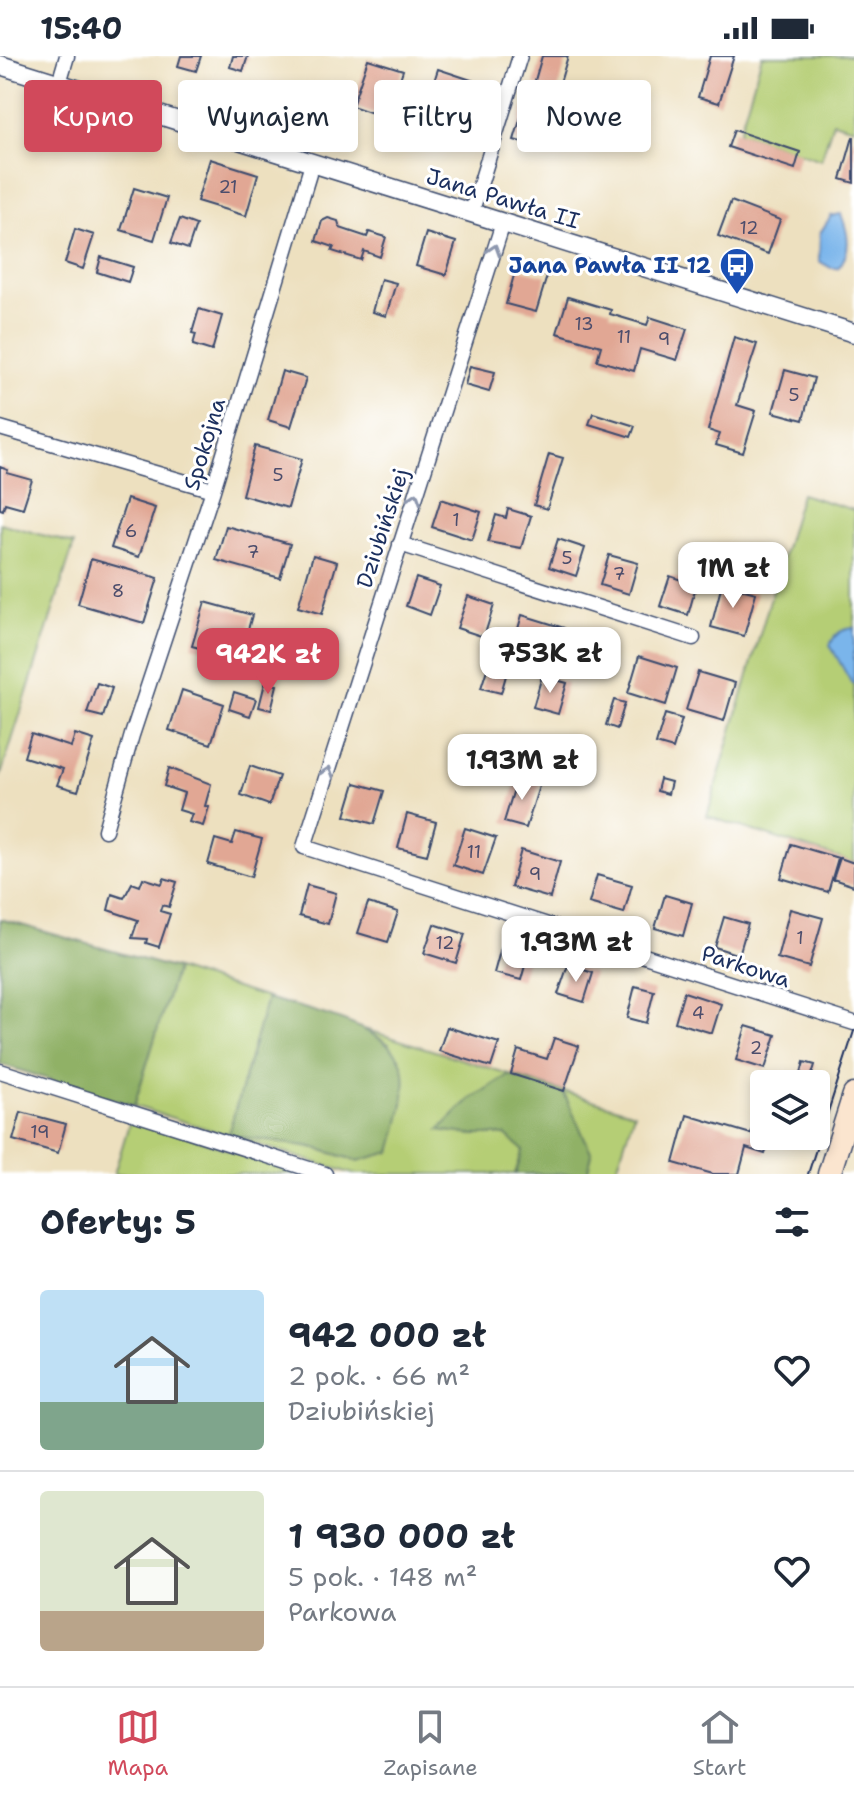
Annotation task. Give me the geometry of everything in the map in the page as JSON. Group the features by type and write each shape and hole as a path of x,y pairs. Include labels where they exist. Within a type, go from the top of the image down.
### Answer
{"main road":[{"path":"829,1174 854,1095"}],"street":[{"path":"60,80 67,56"},
{"path":"471,214 520,56"},
{"name":"Jana Pawła II","path":"0,65 49,80"},
{"name":"Jana Pawła II","path":"162,116 854,333"},
{"name":"Spokojna","path":"105,830 132,735 213,490 312,164"},
{"name":"Dziubińskiej","path":"304,847 503,223"},
{"path":"0,428 213,490"},
{"path":"400,544 693,638"},
{"name":"Parkowa","path":"304,847 854,1023"},
{"path":"0,1071 325,1174"}],"green space":[{"path":"762,56 854,56 854,128 833,122 821,160 739,132"},
{"path":"801,494 854,510 854,863 707,816"},
{"path":"0,523 74,544 0,778"},
{"path":"0,919 176,969 134,1106 0,1064"},
{"path":"176,969 267,998 228,1135 312,1147 358,1161 389,1044 364,1029 634,1113 615,1174 353,1174 134,1106"},
{"path":"267,998 347,1022 386,1043 398,1056 404,1072 404,1092 391,1152 358,1161 312,1147 228,1135"},
{"path":"508,1075 563,1091 592,1154 587,1174 515,1174 523,1150 505,1135 473,1135 439,1130 469,1100"},
{"path":"131,1117 301,1174 114,1174"}],"water":[{"path":"841,214 847,235 846,255 838,268 831,268 819,261 820,233 831,216"},
{"path":"854,628 852,684 830,645 839,632"}],"building":[{"path":"181,56 201,56 196,71 178,66"},
{"path":"233,56 248,56 243,71 230,67"},
{"path":"542,56 568,56 561,80 535,80"},
{"path":"710,56 734,56 719,103 698,97"},
{"path":"368,59 403,70 400,80 374,80 374,114 358,108 358,88"},
{"path":"438,69 471,80 434,80"},
{"path":"734,130 800,152 795,169 728,147"},
{"path":"854,137 854,183 841,179"},
{"path":"210,159 258,174 246,216 197,201"},
{"path":"134,188 167,198 154,240 121,230"},
{"path":"731,201 780,220 768,254 718,236"},
{"path":"328,218 338,221 340,228 367,237 369,232 386,237 380,257 364,251 361,260 332,251 334,247 316,241 322,221"},
{"path":"180,219 196,225 188,249 171,243"},
{"path":"75,229 94,235 83,269 65,263"},
{"path":"426,233 456,242 446,275 416,266"},
{"path":"101,257 133,267 128,282 97,272"},
{"path":"516,268 547,276 536,312 506,304"},
{"path":"381,279 396,283 386,316 372,312"},
{"path":"568,297 647,325 650,317 687,329 677,360 640,349 634,371 597,360 601,346 557,333"},
{"path":"199,309 222,316 212,351 193,345 196,334 192,333"},
{"path":"734,337 757,344 737,405 756,411 743,453 716,445 720,434 708,430"},
{"path":"470,366 495,372 489,392 465,385"},
{"path":"785,370 814,378 803,420 773,412"},
{"path":"282,371 306,378 291,427 268,420"},
{"path":"593,413 635,426 631,437 589,424"},
{"path":"255,446 302,459 288,508 242,495"},
{"path":"549,454 563,458 547,509 534,505"},
{"path":"0,467 8,470 7,473 32,480 23,508 5,503 3,510 0,509"},
{"path":"127,499 155,508 139,557 111,548"},
{"path":"441,499 481,512 472,540 432,527"},
{"path":"508,509 531,516 521,548 488,542 496,515 506,518"},
{"path":"226,526 290,544 280,578 216,560"},
{"path":"558,539 585,548 576,576 549,567"},
{"path":"709,551 719,554 713,577 700,572 688,615 660,606 670,576 684,581 688,569 697,572 700,561 706,563"},
{"path":"313,555 337,562 322,614 298,607"},
{"path":"609,555 638,563 629,594 600,585"},
{"path":"91,559 158,578 144,623 78,604"},
{"path":"416,578 440,586 430,615 406,606"},
{"path":"722,584 756,593 744,636 711,627"},
{"path":"468,596 494,605 484,637 457,628"},
{"path":"205,602 252,615 240,659 192,646"},
{"path":"522,615 564,628 553,666 511,653"},
{"path":"583,639 612,648 603,677 575,669"},
{"path":"639,656 677,668 666,705 628,693"},
{"path":"490,660 509,665 501,693 481,688"},
{"path":"698,672 735,683 724,721 686,710"},
{"path":"542,676 567,683 558,714 533,707"},
{"path":"97,683 112,688 103,717 87,713"},
{"path":"265,683 277,685 271,710 259,707"},
{"path":"182,690 224,704 211,744 169,730"},
{"path":"234,692 256,699 250,716 229,709"},
{"path":"614,700 625,703 617,729 606,725"},
{"path":"665,714 682,719 673,749 656,744"},
{"path":"31,734 71,747 75,734 94,740 78,791 57,785 63,769 24,757"},
{"path":"250,766 279,776 269,805 241,795"},
{"path":"169,768 211,784 203,826 189,822 192,814 179,810 184,793 164,786"},
{"path":"518,776 540,783 526,828 504,822"},
{"path":"660,779 671,782 668,794 657,791"},
{"path":"355,783 384,791 374,824 345,816"},
{"path":"407,814 436,822 427,855 398,848"},
{"path":"465,828 496,838 483,875 453,865"},
{"path":"236,832 262,839 251,877 208,864 215,839 232,844"},
{"path":"791,844 838,858 828,892 781,878"},
{"path":"521,850 560,862 550,898 511,887"},
{"path":"840,858 854,863 854,886 833,879"},
{"path":"597,875 632,885 624,913 589,903"},
{"path":"143,878 162,884 164,878 177,882 169,907 162,905 160,911 170,914 159,947 146,943 147,939 132,938 138,920 108,910 112,894 124,898 132,883 140,886"},
{"path":"307,885 336,893 328,924 299,916"},
{"path":"665,895 692,903 683,936 655,928"},
{"path":"368,903 398,912 388,942 358,933"},
{"path":"790,909 823,918 809,967 777,958"},
{"path":"724,917 748,924 739,955 715,947"},
{"path":"434,924 465,934 456,963 424,953"},
{"path":"502,944 529,951 521,980 494,973"},
{"path":"568,965 593,973 584,1002 558,994"},
{"path":"635,986 654,991 646,1023 627,1018"},
{"path":"684,992 721,1004 712,1033 675,1022"},
{"path":"746,1026 776,1035 765,1069 736,1060"},
{"path":"447,1027 499,1043 491,1067 439,1051"},
{"path":"554,1038 579,1046 564,1091 511,1074 518,1050 547,1059"},
{"path":"804,1062 815,1065 813,1070 802,1070"},
{"path":"21,1112 66,1124 58,1153 13,1140"},
{"path":"687,1115 750,1134 750,1149 746,1148 739,1174 713,1174 674,1163"}],"tram line":[{"path":"808,1174 854,1031"}],"place":[{"name":"Jana Pawła II 12","path":"737,296"}]}
